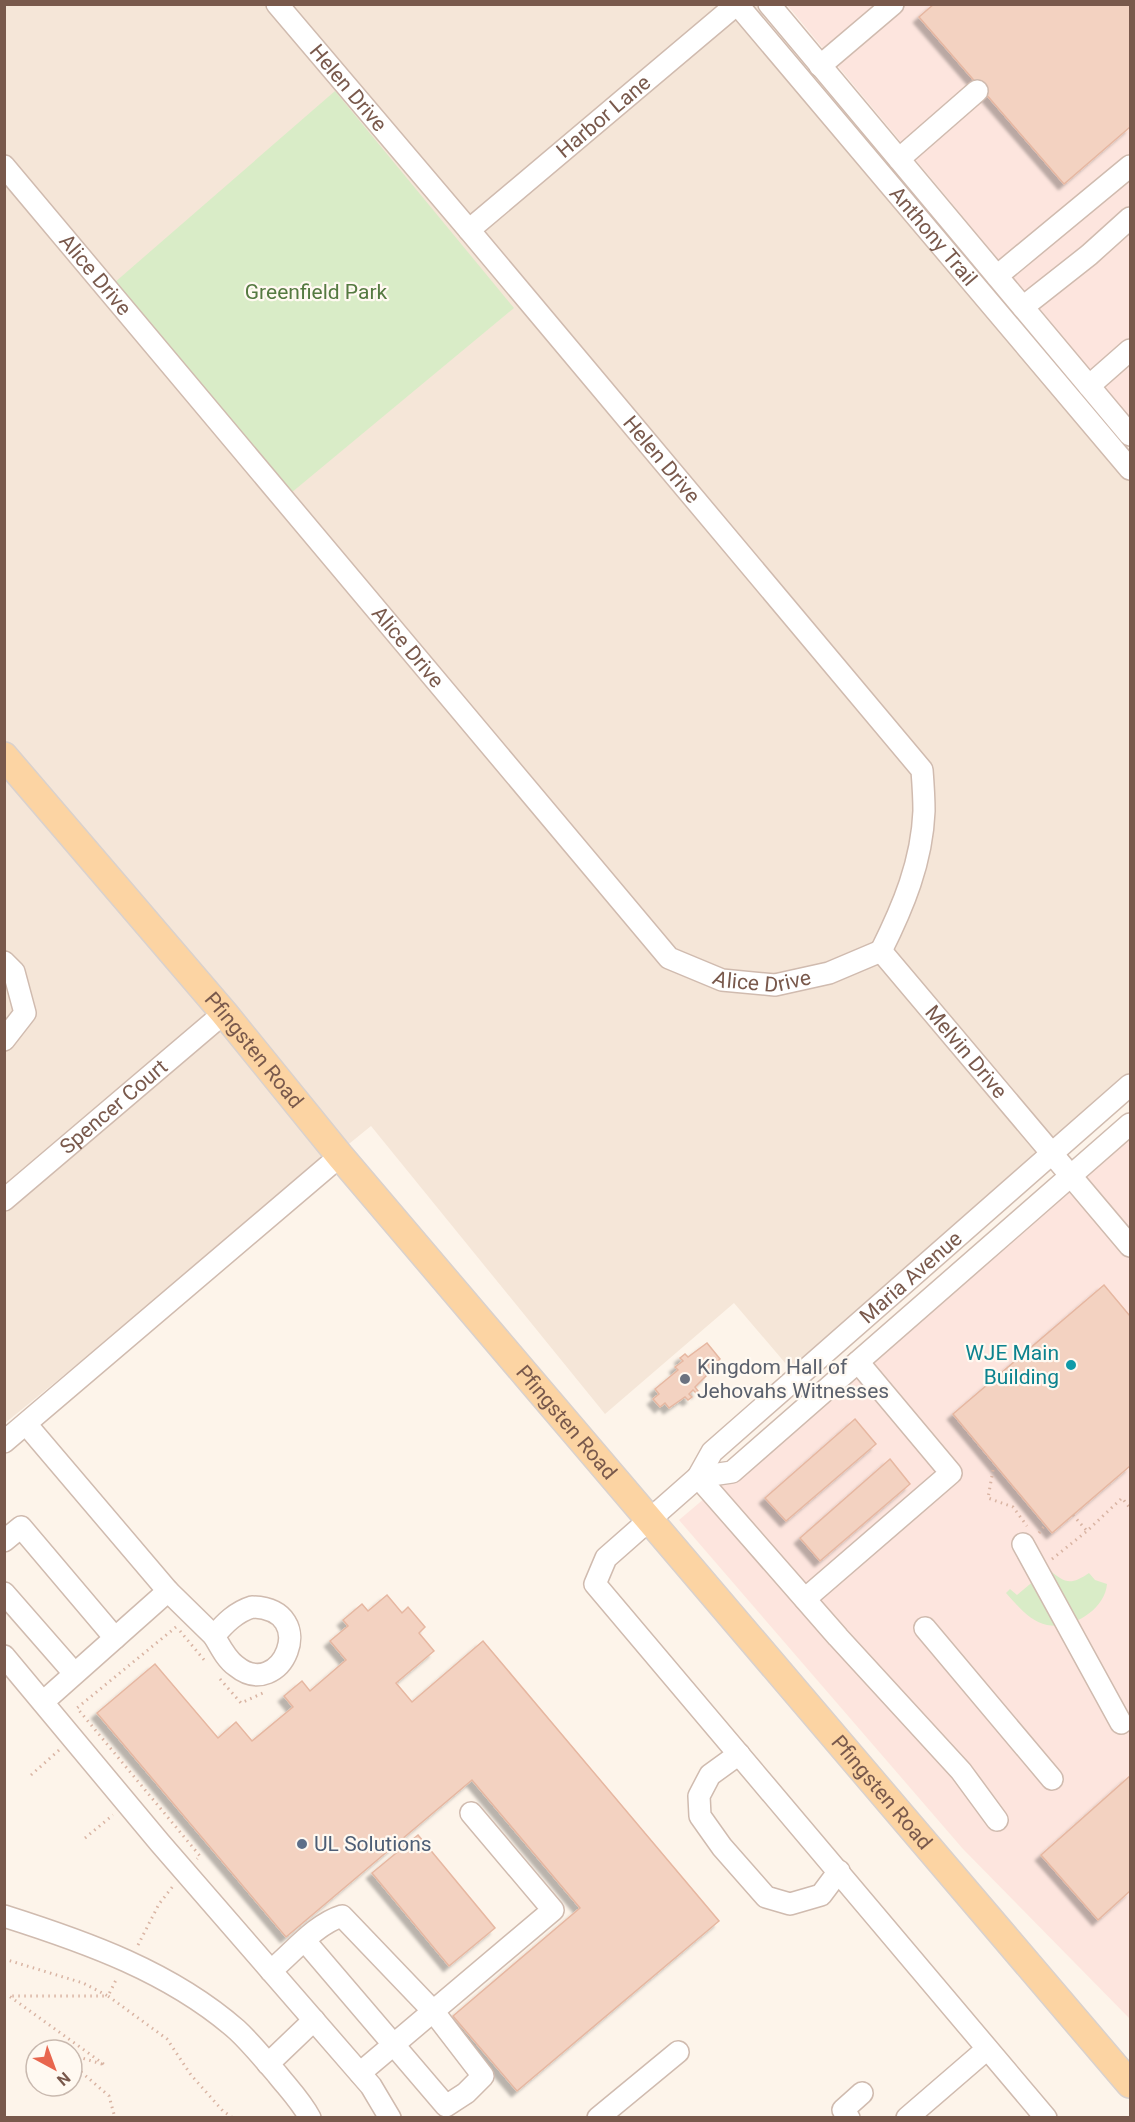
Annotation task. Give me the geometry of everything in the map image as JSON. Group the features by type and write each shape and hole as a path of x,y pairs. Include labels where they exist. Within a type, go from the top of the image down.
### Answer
{"main road":[{"name":"Pfingsten Road","path":"4,756 224,1013 340,1156 1131,2084"}],"street":[{"name":"Helen Drive","path":"277,4 922,770 924,812 918,858 904,904 881,951"},
{"name":"Harbor Lane","path":"469,230 737,4"},
{"name":"Anthony Trail","path":"737,4 1131,469"},
{"name":"Anthony Trail","path":"769,4 1131,435"},
{"path":"820,66 893,4"},
{"path":"899,159 977,91"},
{"name":"Alice Drive","path":"4,166 669,958 722,980 776,985 829,973 881,951"},
{"path":"997,276 1131,166"},
{"path":"1023,307 1089,255 1131,218"},
{"path":"1089,386 1131,350"},
{"name":"Melvin Drive","path":"881,951 1131,1246"},
{"path":"4,962 14,972 25,1013 4,1040"},
{"name":"Spencer Court","path":"4,1200 224,1013"},
{"name":"Maria Avenue","path":"740,1754 595,1584 606,1557 698,1477 712,1452 1131,1085"},
{"name":"Maria Avenue","path":"698,1477 732,1472 1131,1124"},
{"path":"4,1442 340,1156"},
{"path":"805,1599 951,1473 858,1362"},
{"path":"26,1424 168,1591 214,1636"},
{"path":"698,1477 961,1771 997,1820"},
{"path":"4,1540 21,1527 115,1638"},
{"path":"1030,1536 1121,1723"},
{"path":"43,1701 168,1591"},
{"path":"4,1593 74,1673"},
{"path":"925,1628 1052,1779"},
{"path":"4,1656 184,1871 371,2086 390,2118"},
{"path":"839,1871 821,1895 790,1904 766,1897 722,1847 700,1816 699,1796 710,1774 740,1754 839,1871 987,2049 1046,2118"},
{"path":"360,2073 553,1910 471,1813"},
{"path":"4,1916 107,1952 163,1979 202,2004 237,2030 268,2064 310,2118"},
{"path":"271,1971 305,1941 330,1920 342,1916 433,2011 483,2076 466,2093 446,2106 305,1941"},
{"path":"268,2064 314,2020"},
{"path":"907,2118 987,2049"},
{"path":"598,2118 678,2052"},
{"path":"842,2115 861,2093"}],"path":[{"path":"993,1470 988,1498 1013,1506 1030,1536 1045,1525"},
{"path":"1046,1564 1087,1531 1122,1498 1131,1508"},
{"path":"1073,1515 1087,1531"},
{"path":"108,1996 159,1904 184,1871 200,1856 77,1708 176,1626"},
{"path":"4,1959 83,1983 108,1996 167,2039 191,2075 223,2111 233,2118"},
{"path":"67,2038 9,1996 108,1996"},
{"path":"84,2051 105,2066 84,2059"},
{"path":"84,2074 109,2096 115,2118"}],"shaded area":[{"path":"5,5 756,5 1130,450 1130,1077 792,1371 734,1303 605,1414 371,1126 5,1423"},
{"path":"787,5 1130,5 1130,418"},
{"path":"1130,1138 1130,2019 963,1849 679,1520"}],"green space":[{"name":"Greenfield Park","path":"335,91 514,308 291,493 114,283"},
{"path":"1048,1569 1068,1581 1077,1580 1089,1573 1095,1580 1107,1584 1105,1593 1093,1610 1076,1621 1056,1626 1041,1623 1024,1612 1006,1593 1010,1589 1017,1595"}],"building":[{"path":"934,4 1130,4 1130,127 1064,184 919,17"},
{"name":"WJE Main Building","path":"1104,1285 1130,1316 1130,1466 1052,1533 953,1414"},
{"name":"Kingdom Hall of Jehovahs Witnesses","path":"707,1343 720,1359 712,1366 708,1364 710,1367 705,1371 708,1374 695,1387 698,1391 696,1393 693,1390 689,1394 692,1397 688,1400 685,1397 669,1408 665,1403 660,1407 653,1399 659,1394 655,1389 678,1370 675,1367 683,1361 680,1358 685,1354 688,1357"},
{"path":"855,1419 876,1444 786,1521 765,1498"},
{"path":"890,1459 910,1484 820,1561 800,1538"},
{"name":"UL Solutions","path":"387,1595 402,1613 408,1607 425,1627 419,1633 434,1651 396,1683 412,1702 483,1641 719,1921 517,2091 453,2016 580,1908 472,1780 286,1937 97,1713 155,1664 218,1738 236,1722 252,1741 293,1707 284,1696 302,1681 310,1691 346,1660 330,1641 348,1626 343,1620 362,1604 368,1611"},
{"path":"1130,1776 1130,1891 1098,1920 1041,1855"},
{"path":"418,1835 495,1928 449,1966 372,1873"}],"place":[{"name":"WJE Main Building","path":"1071,1365"},
{"name":"Kingdom Hall of Jehovahs Witnesses","path":"685,1379"},
{"name":"UL Solutions","path":"302,1844"}]}
